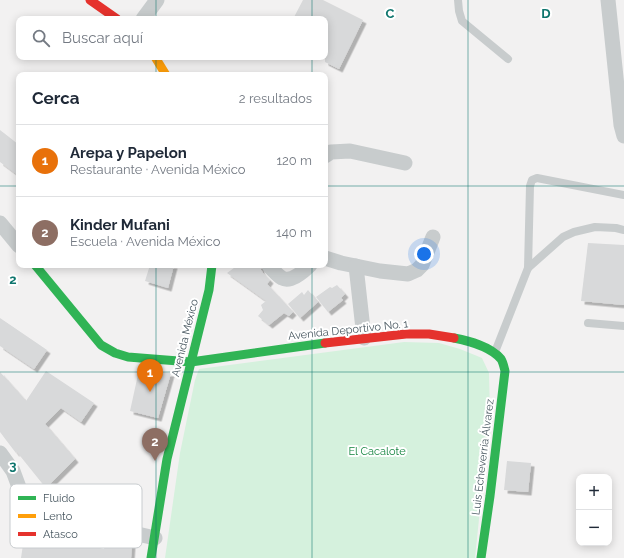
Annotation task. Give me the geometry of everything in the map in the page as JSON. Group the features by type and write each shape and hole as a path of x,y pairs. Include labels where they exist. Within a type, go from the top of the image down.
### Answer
{"street":[{"path":"90,0 113,16"},
{"path":"145,16 158,0"},
{"path":"608,0 621,125 624,136"},
{"path":"157,60 164,72"},
{"path":"328,154 331,152 350,151 405,163"},
{"path":"0,224 16,243"},
{"path":"328,259 356,266 408,274 417,270 422,265 433,237"},
{"path":"356,266 364,338"},
{"name":"Avenida Deportivo No. 1","path":"38,268 101,344 114,353 136,358 191,362 364,338 406,334 429,334 468,341 494,352 502,360"},
{"name":"Avenida México","path":"151,558 167,459 209,290 212,268"},
{"path":"270,268 282,278 287,279 303,272 307,268"},
{"name":"Luis Echeverría Álvarez","path":"481,558 504,383 505,371 502,360"},
{"path":"0,453 13,471 18,484"},
{"path":"142,535 155,538"}],"lane":[{"path":"458,0 462,21 508,59"},
{"path":"494,352 528,268 530,186 532,180 537,178 624,195"},
{"path":"528,268 563,237 574,232 595,227 624,230"},
{"path":"588,323 624,326"}],"green space":[{"name":"El Cacalote","path":"404,342 439,343 460,349 482,358 489,373 490,412 475,558 165,558 180,453 195,380 199,369"}],"building":[{"path":"303,0 323,0 363,20 339,69 325,62 325,60 328,60 328,16 295,16"},
{"path":"0,130 16,143 16,174 0,162"},
{"path":"588,243 624,245 624,305 581,301"},
{"path":"149,268 173,268 168,288 145,281"},
{"path":"234,268 261,268 263,273 270,280 267,284 293,312 289,316 284,313 269,325 258,316 263,310 261,305 266,301 227,273"},
{"path":"337,285 345,294 341,298 343,300 328,312 316,297 330,287 332,288"},
{"path":"308,290 318,302 300,318 288,304 302,292 304,295"},
{"path":"0,318 47,350 34,369 0,346"},
{"path":"139,370 171,373 158,418 130,411"},
{"path":"46,371 94,403 81,422 61,408 45,424 75,459 50,484 43,484 0,432 0,372 26,401"},
{"path":"507,461 531,463 528,492 504,490"},
{"path":"22,548 132,548 131,558 21,558"}],"traffic: fast":[{"path":"37,268 101,345 115,353 128,357 191,362 325,343"},
{"path":"151,558 167,459 209,290 212,268"},
{"path":"454,338 485,347 496,354 501,359 505,371 481,558"}],"traffic: slow":[{"path":"157,60 164,72"}],"traffic: jam":[{"path":"90,0 113,16"},
{"path":"325,343 406,334 429,334 454,338"}],"place":[{"name":"Arepa y Papelon","path":"150,392"},
{"name":"Kinder Mufani","path":"155,461"}]}
